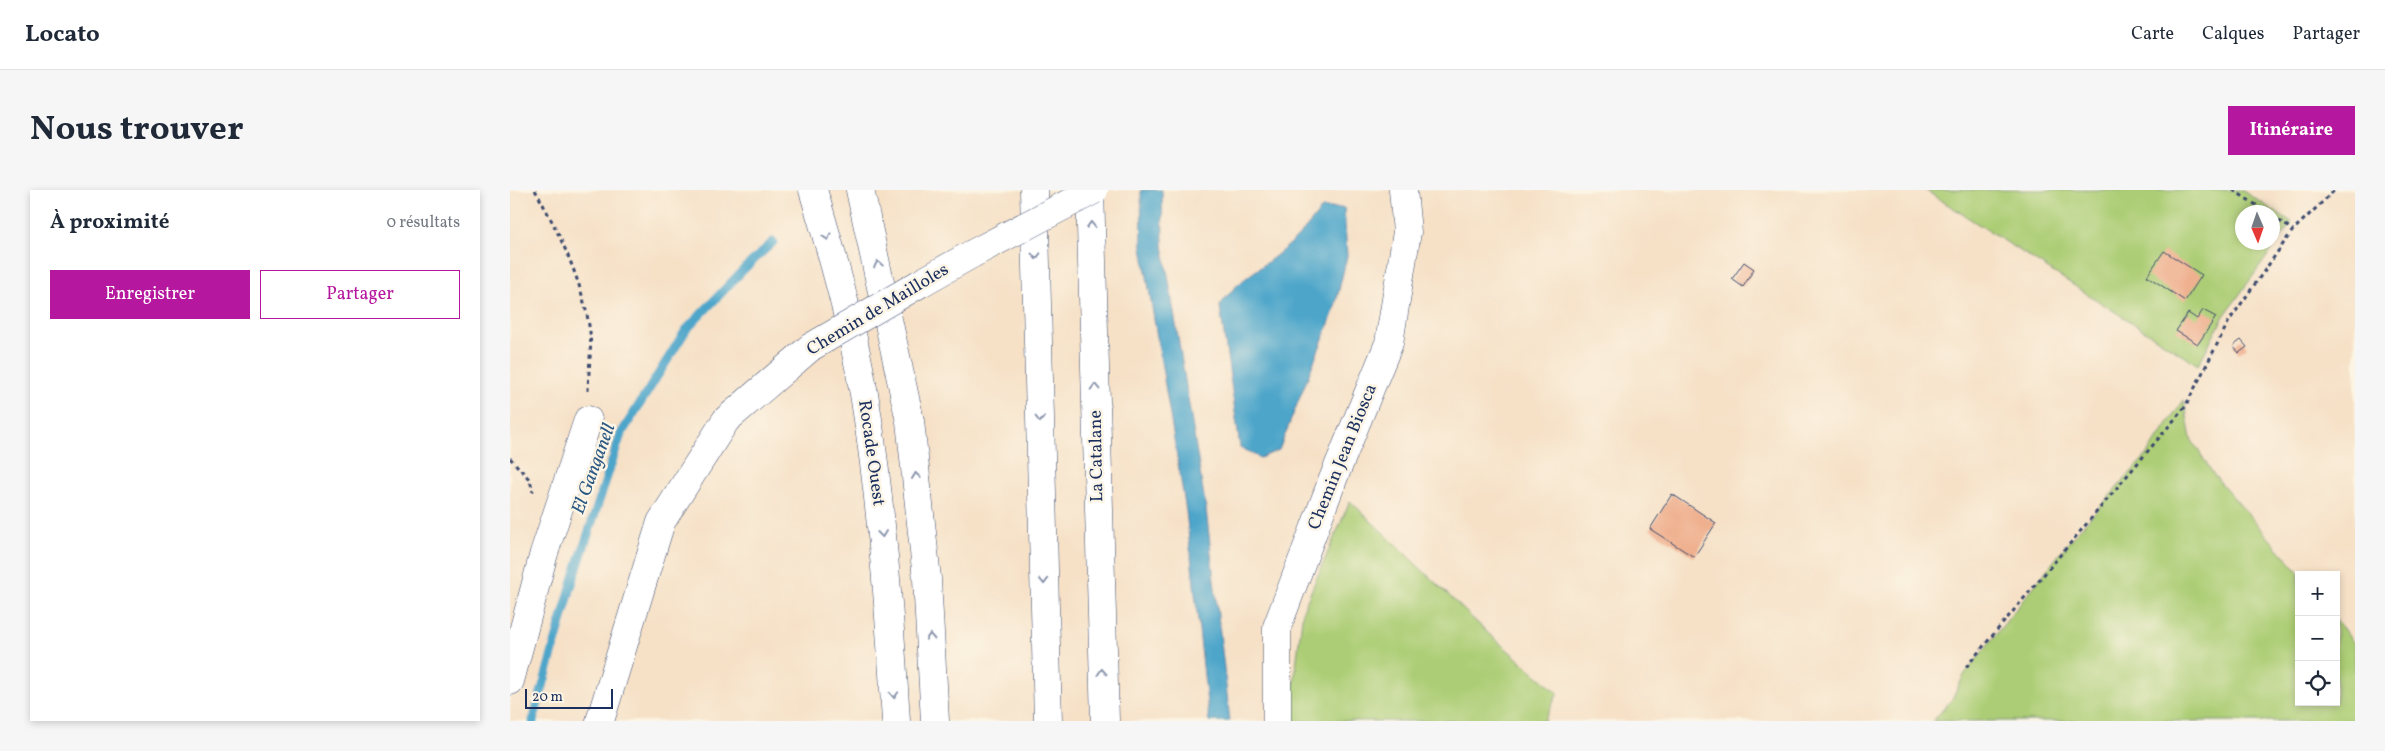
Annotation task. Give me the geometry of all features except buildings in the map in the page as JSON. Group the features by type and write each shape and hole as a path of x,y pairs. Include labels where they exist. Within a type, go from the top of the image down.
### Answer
{"main road":[{"name":"Rocade Ouest","path":"812,190 838,273 869,425 889,594 896,721"},
{"path":"860,190 910,421 927,579 935,721"},
{"path":"1034,190 1048,721"},
{"name":"Chemin de Mailloles","path":"600,721 661,522 726,420 810,347 972,254 1092,190"},
{"name":"La Catalane","path":"1092,190 1105,721"},
{"name":"Chemin Jean Biosca","path":"1277,721 1277,627 1333,479 1389,343 1407,232 1403,190"},
{"path":"510,681 544,554 588,420"}],"path":[{"path":"535,190 569,256 583,301 590,334 588,420"},
{"path":"2233,190 2256,205"},
{"path":"1966,667 2185,407 2229,321 2293,230 2335,190"},
{"path":"2280,221 2293,230"}],"green space":[{"path":"1925,190 2241,190 2265,205 2235,205 2235,250 2272,250 2224,316 2198,365"},
{"path":"2280,214 2292,222 2280,239"},
{"path":"2184,400 2191,439 2214,475 2298,571 2295,571 2295,706 2340,706 2340,624 2355,645 2355,721 1933,721 1952,699 1964,675 2076,533 2144,458"},
{"path":"1350,501 1489,634 1558,693 1544,721 1294,721 1292,698 1303,610"}],"water":[{"path":"1141,190 1162,190 1163,245 1206,509 1230,721 1209,721 1186,511 1142,247"},
{"path":"1322,208 1344,208 1347,256 1334,311 1279,450 1260,458 1240,447 1220,306 1233,289 1294,241"}],"waterway":[{"name":"El Ganganell","path":"533,721 573,580 621,434 686,330 745,268 773,242"}]}
